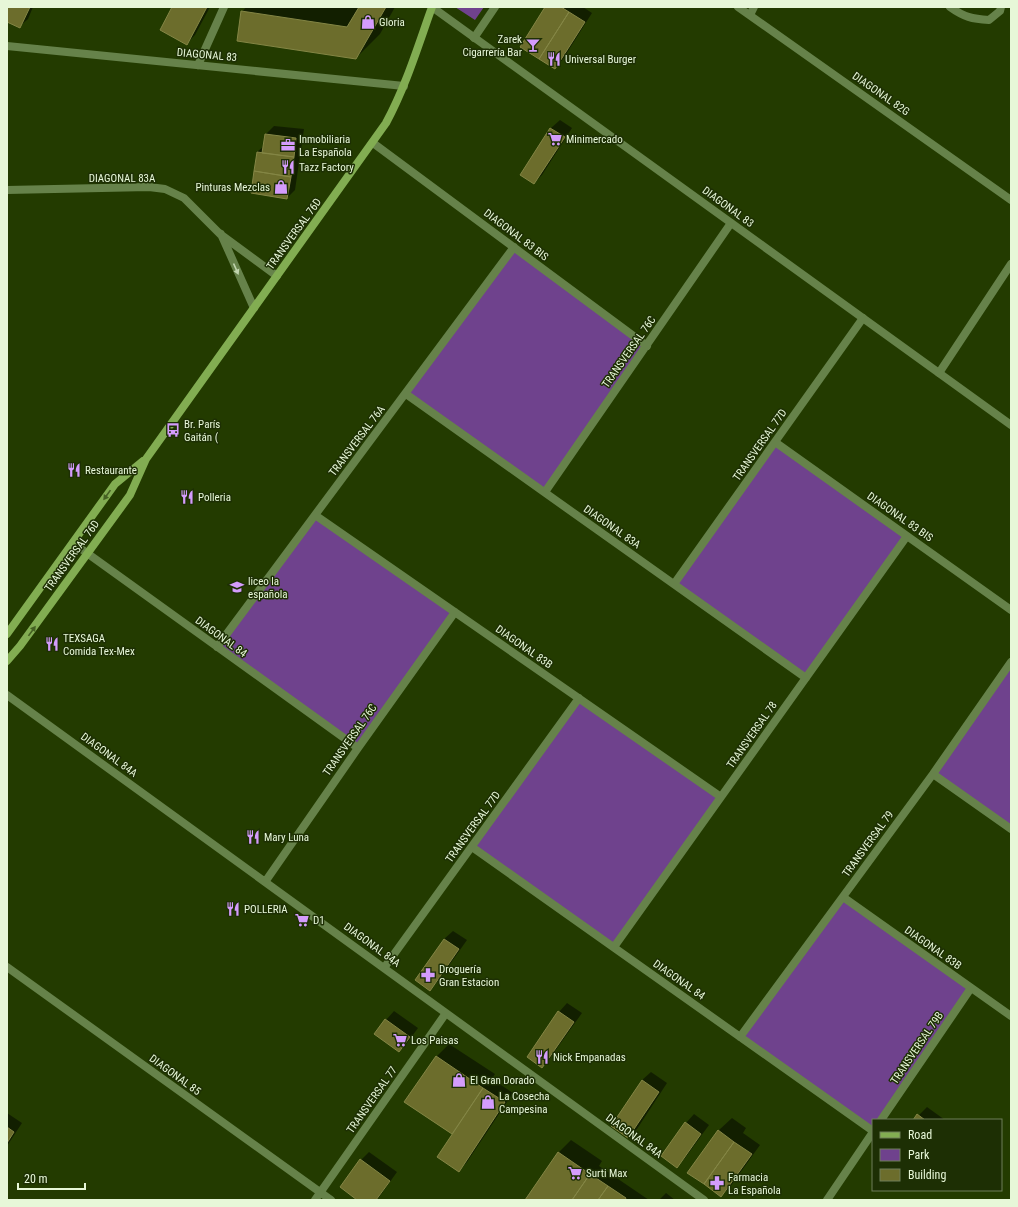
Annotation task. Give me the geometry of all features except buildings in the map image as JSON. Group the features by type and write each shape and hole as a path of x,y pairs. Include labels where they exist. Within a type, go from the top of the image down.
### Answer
{"main road":[{"name":"TRANSVERSAL 76D","path":"7,661 20,646 130,495 146,459 386,123 404,86 432,7"},
{"name":"TRANSVERSAL 76D","path":"7,634 115,484 146,459"}],"street":[{"path":"198,65 224,7"},
{"name":"DIAGONAL 83","path":"432,7 1011,425"},
{"path":"474,38 495,7"},
{"name":"DIAGONAL 82G","path":"738,7 1011,200"},
{"path":"750,15 754,7"},
{"path":"950,7 961,15 975,20 989,20 1000,11 1001,7"},
{"name":"DIAGONAL 83","path":"7,46 404,86"},
{"name":"DIAGONAL 83 BIS","path":"373,143 647,346"},
{"name":"DIAGONAL 83A","path":"7,190 149,187 165,190 184,198 220,234 277,276"},
{"name":"TRANSVERSAL 76C","path":"545,492 731,223"},
{"name":"DIAGONAL 83A","path":"220,234 254,308"},
{"name":"TRANSVERSAL 76A","path":"217,647 514,248"},
{"path":"939,373 1011,264"},
{"name":"TRANSVERSAL 77D","path":"674,584 863,318"},
{"name":"DIAGONAL 83A","path":"406,394 806,678"},
{"name":"DIAGONAL 83 BIS","path":"775,442 1011,610"},
{"name":"DIAGONAL 83B","path":"315,515 721,797"},
{"name":"TRANSVERSAL 78","path":"614,948 907,536"},
{"name":"DIAGONAL 84","path":"72,543 358,748"},
{"name":"TRANSVERSAL 76C","path":"265,882 455,612"},
{"name":"TRANSVERSAL 79","path":"740,1037 932,774 1011,662"},
{"name":"DIAGONAL 84A","path":"7,694 704,1200"},
{"name":"TRANSVERSAL 77D","path":"384,968 579,698"},
{"path":"932,774 1011,829"},
{"name":"DIAGONAL 84","path":"472,847 872,1130"},
{"name":"DIAGONAL 83B","path":"843,897 1011,1016"},
{"name":"DIAGONAL 85","path":"7,967 331,1200"},
{"name":"TRANSVERSAL 79B","path":"882,1119 971,988"},
{"name":"TRANSVERSAL 77","path":"315,1200 446,1013"},
{"path":"827,1200 872,1132"}],"green space":[{"path":"455,7 484,7 475,20"},
{"path":"514,247 647,346 545,492 406,394"},
{"path":"775,442 907,536 806,678 674,584"},
{"path":"315,515 455,612 358,748 217,647"},
{"path":"1011,662 1011,829 933,774"},
{"path":"579,698 721,797 614,947 472,847"},
{"path":"843,897 971,988 882,1119 872,1119 872,1130 740,1037"}],"place":[{"name":"Gloria","path":"368,22"},
{"name":"Zarek Cigarrería Bar","path":"533,45"},
{"name":"Universal Burger","path":"554,59"},
{"name":"Minimercado","path":"555,139"},
{"name":"Inmobiliaria La Española","path":"288,145"},
{"name":"Tazz Factory","path":"288,167"},
{"name":"Pinturas Mezclas","path":"281,187"},
{"name":"Br. París Gaitán (","path":"173,430"},
{"name":"Restaurante","path":"74,470"},
{"name":"Polleria","path":"187,497"},
{"name":"liceo la española","path":"237,587"},
{"name":"TEXSAGA Comida Tex-Mex","path":"52,644"},
{"name":"Mary Luna","path":"253,837"},
{"name":"POLLERIA","path":"233,909"},
{"name":"D1","path":"302,920"},
{"name":"Droguería Gran Estacion","path":"428,975"},
{"name":"Los Paisas","path":"400,1040"},
{"name":"Nick Empanadas","path":"542,1057"},
{"name":"El Gran Dorado","path":"459,1080"},
{"name":"La Cosecha Campesina","path":"488,1102"},
{"name":"Surti Max","path":"575,1173"},
{"name":"Farmacia La Española","path":"717,1183"}]}
